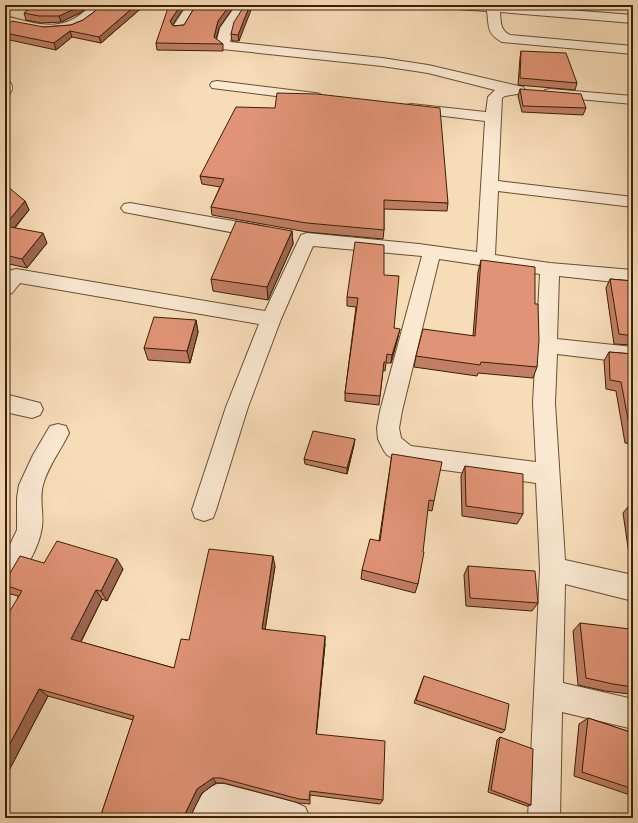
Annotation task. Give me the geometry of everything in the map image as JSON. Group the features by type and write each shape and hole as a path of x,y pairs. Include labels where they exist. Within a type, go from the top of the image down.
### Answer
{"street":[{"path":"179,28 193,5"},
{"path":"242,5 229,23 224,33 223,44 227,46 382,62 428,69 514,90 633,100"},
{"path":"457,5 493,6 633,19"},
{"path":"5,20 39,27 58,29 73,26 83,20 93,6"},
{"path":"493,6 495,27 498,34 507,39 633,50"},
{"path":"217,85 327,98"},
{"path":"486,260 495,97 501,92 514,90"},
{"path":"398,106 493,116"},
{"path":"490,185 633,202"},
{"path":"130,208 292,237 432,252 550,269 633,277"},
{"path":"204,510 237,406 271,319 292,237"},
{"path":"432,252 392,406 388,431 390,441 396,449 409,455 548,474"},
{"path":"544,818 553,569 544,403 550,269"},
{"path":"9,279 271,319"},
{"path":"546,345 633,355"},
{"path":"5,402 32,408"},
{"path":"5,580 29,531 31,517 29,494 34,478 58,433"},
{"path":"553,569 633,588"},
{"path":"549,694 633,714"},
{"path":"207,818 212,806 217,800 224,800 294,818"}],"building":[{"path":"34,5 81,5 59,16 39,16 24,13"},
{"path":"100,5 136,5 99,37 70,31 54,43 5,33 5,27 12,21 44,27 71,25 83,20 94,12"},
{"path":"169,5 181,5 170,21 173,26 184,25 196,5 230,5 218,21 214,37 223,44 156,43"},
{"path":"245,5 250,5 238,35 231,34 234,22"},
{"path":"521,51 566,53 577,83 520,78"},
{"path":"520,89 581,94 586,108 523,106"},
{"path":"277,93 317,94 440,108 448,203 384,200 384,230 307,223 211,207 224,179 200,176 236,107 275,108"},
{"path":"7,186 25,201 5,225 5,188"},
{"path":"236,221 292,231 267,287 211,279"},
{"path":"5,226 43,233 22,259 5,255"},
{"path":"355,242 384,245 384,275 399,276 394,328 400,329 392,355 387,354 386,362 384,362 380,396 345,393 358,298 347,297"},
{"path":"481,260 535,267 535,304 538,304 539,340 537,367 481,362 480,365 416,356 423,329 475,336"},
{"path":"610,279 633,281 633,336 619,334"},
{"path":"154,317 196,320 187,351 144,348"},
{"path":"609,352 633,354 633,435 631,435 621,382 610,380"},
{"path":"313,431 355,439 347,468 304,459"},
{"path":"392,454 442,462 434,501 429,500 424,552 418,584 362,570 370,539 380,541"},
{"path":"465,466 523,474 523,514 466,506"},
{"path":"631,503 633,503 633,515"},
{"path":"57,541 117,559 101,591 96,590 71,639 174,668 181,639 189,640 209,549 273,556 262,629 325,636 316,734 385,741 383,800 310,791 309,800 299,799 221,778 213,778 197,789 185,814 186,816 198,816 197,818 100,818 134,716 39,689 5,753 5,619 22,591 5,585 5,581 20,556 44,563"},
{"path":"468,566 535,571 538,603 470,598"},
{"path":"580,623 630,629 633,653 633,687 586,678"},
{"path":"424,676 509,704 505,730 416,700"},
{"path":"588,718 633,733 633,789 582,772"},
{"path":"500,737 533,749 531,805 491,790"}]}
